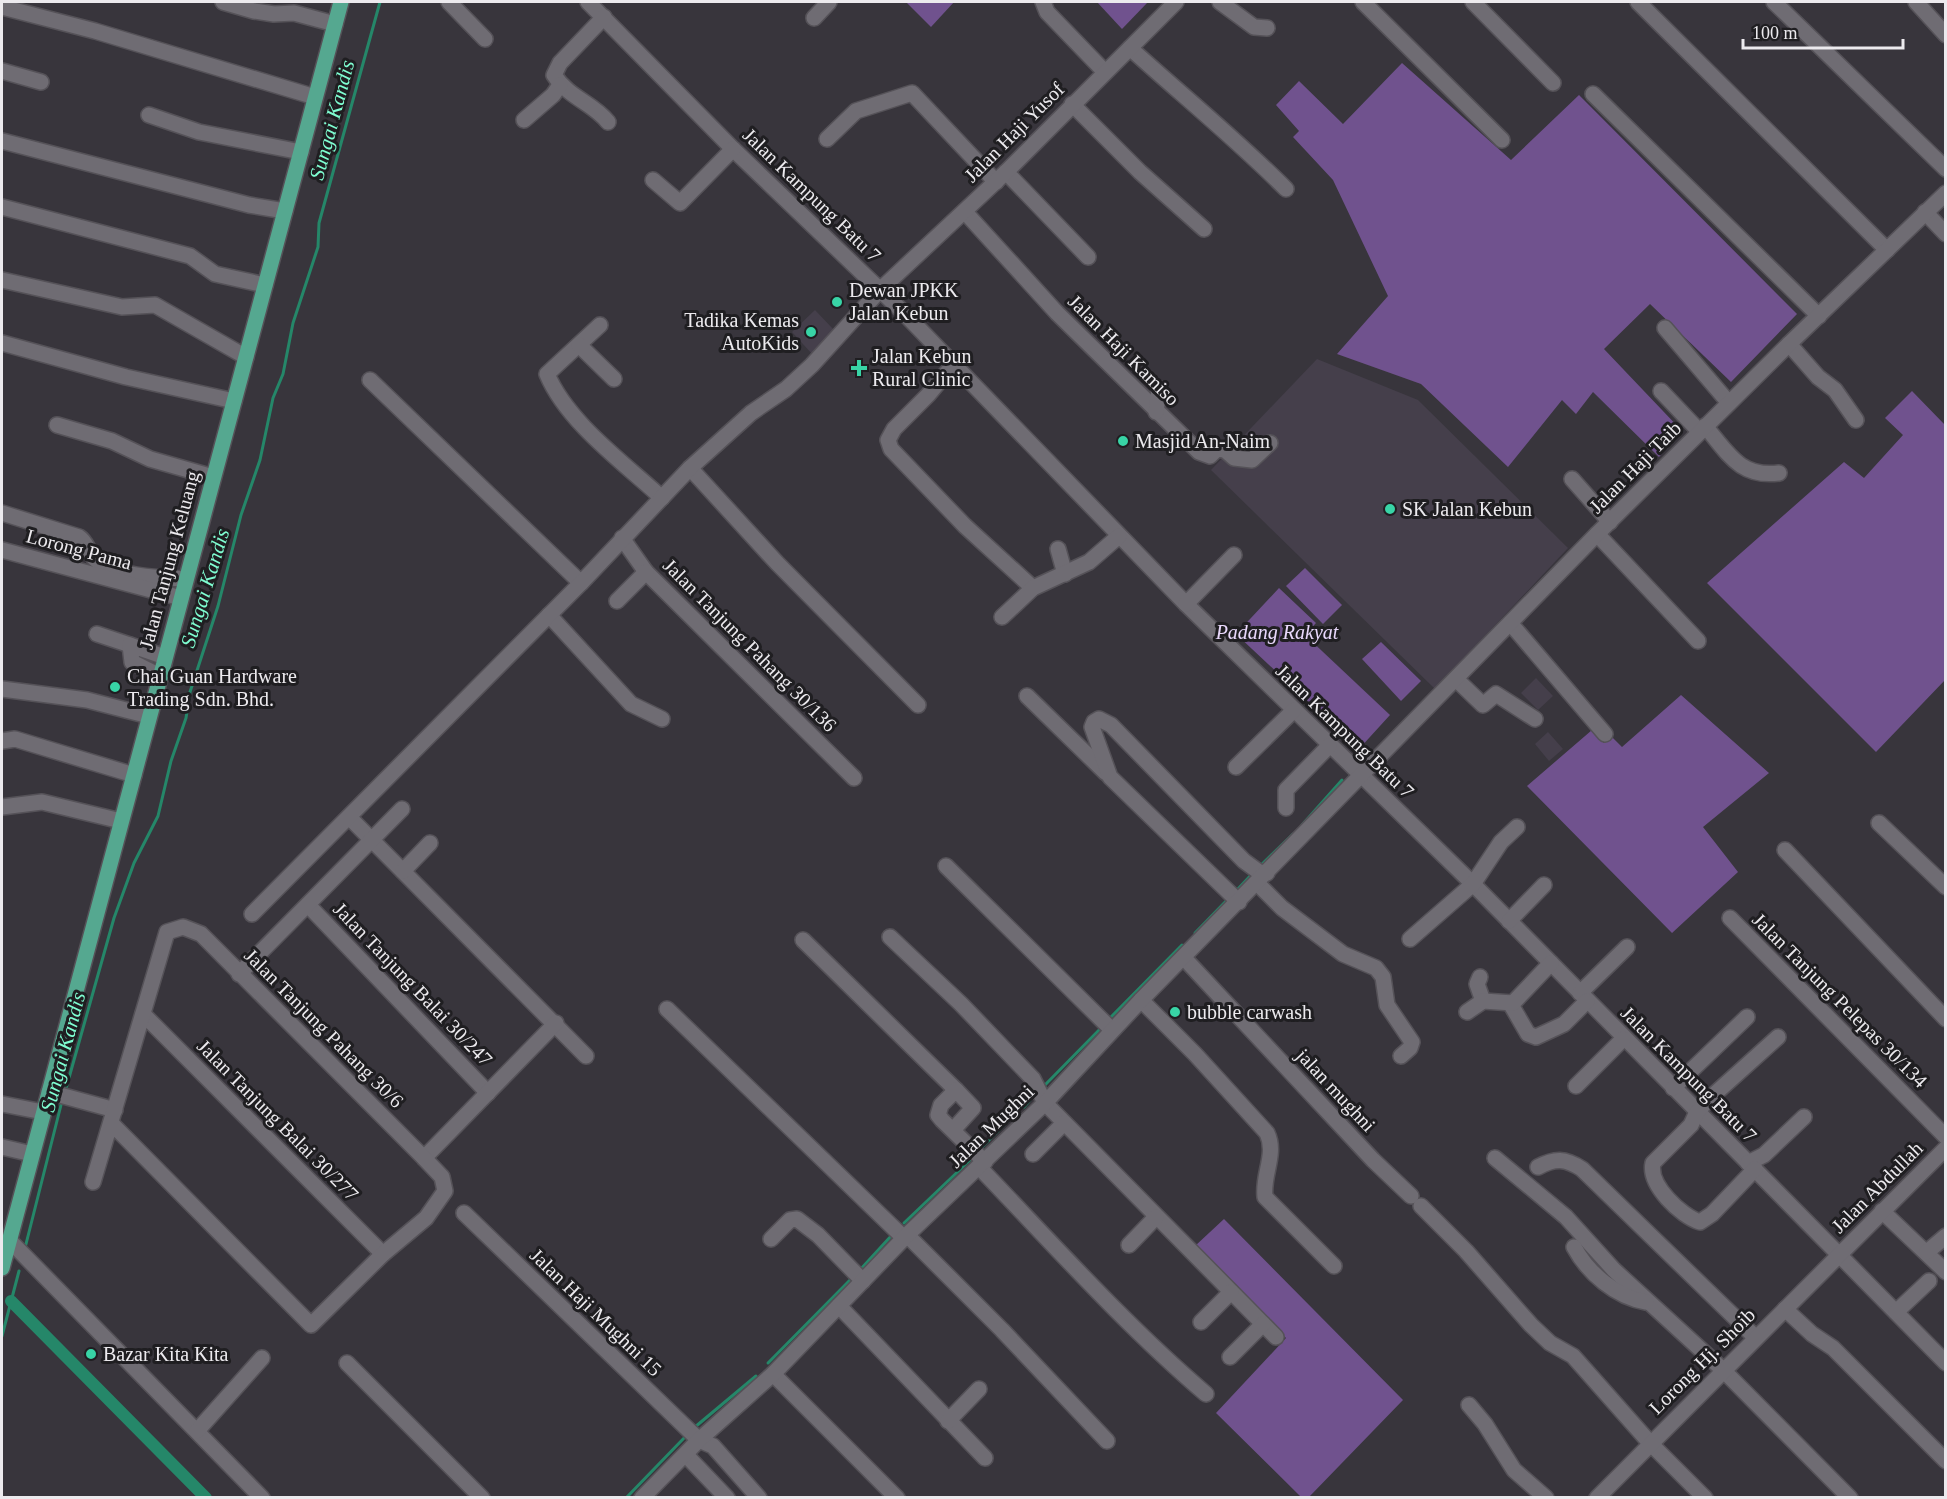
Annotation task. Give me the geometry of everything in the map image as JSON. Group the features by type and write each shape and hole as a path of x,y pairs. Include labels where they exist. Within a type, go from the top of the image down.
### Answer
{"main road":[{"name":"Jalan Tanjung Keluang","path":"2,1268 44,1112 59,1094 124,772 141,714 160,676 165,657 173,596 186,579 213,477 224,399 258,283 285,211 315,98 328,22 341,2"}],"street":[{"path":"224,2 254,11 294,13 328,22"},
{"path":"449,2 485,39"},
{"name":"Jalan Kampung Batu 7","path":"588,2 733,149 954,364 1186,604 1473,884 1623,1039 1946,1363"},
{"path":"814,18 829,2"},
{"path":"1043,2 1047,12 1104,71"},
{"name":"Jalan Haji Yusof","path":"252,914 581,583 690,468 751,413 786,389 812,365 880,290 1001,177 1104,71 1176,2"},
{"path":"1220,2 1254,27 1267,28"},
{"path":"1363,2 1502,140"},
{"path":"1473,2 1553,83"},
{"path":"1638,2 1887,250"},
{"path":"1774,2 1946,169"},
{"path":"1916,2 1946,35"},
{"path":"2,7 128,41 315,98"},
{"path":"604,17 560,63 554,75 572,96 602,114 608,122"},
{"path":"1130,48 1199,110 1233,136 1286,189"},
{"path":"2,71 41,82"},
{"path":"524,120 554,95 561,85"},
{"path":"827,139 856,111 912,93 1088,257"},
{"path":"1593,94 1819,316"},
{"path":"1072,104 1140,172 1204,230"},
{"path":"150,115 199,132 301,152"},
{"path":"2,141 249,206 285,211"},
{"path":"653,180 680,203 733,149"},
{"name":"Jalan Haji Taib","path":"1361,777 1702,429 1946,193"},
{"path":"2,207 190,256 215,274 258,283"},
{"name":"Jalan Haji Kamiso","path":"965,212 1057,313 1199,452 1210,456 1217,450 1225,450 1234,458 1252,460 1270,443"},
{"path":"1925,212 1946,234"},
{"path":"2,280 122,307 155,305 238,352"},
{"path":"600,325 547,374 555,394 595,437 662,498"},
{"path":"1665,328 1729,403"},
{"path":"2,343 126,377 224,399"},
{"path":"1788,344 1818,377 1835,390 1856,420"},
{"path":"579,345 614,379"},
{"path":"954,364 928,395 894,429 888,440 891,449 964,526 1032,588"},
{"path":"370,380 581,583"},
{"path":"1156,412 1159,389"},
{"path":"1661,392 1744,469 1761,476 1779,473"},
{"path":"57,425 112,441 150,459 213,477"},
{"path":"690,468 777,562 918,705"},
{"path":"1572,479 1610,522"},
{"path":"2,513 79,537 84,540 96,560 126,573 146,577 186,579"},
{"path":"1598,534 1698,641"},
{"path":"1002,617 1032,588 1089,562 1119,536"},
{"name":"Jalan Tanjung Pahang 30/136","path":"622,538 646,572 854,778"},
{"path":"1058,549 1065,574"},
{"name":"Lorong Pama","path":"2,550 173,596"},
{"path":"1186,604 1234,555"},
{"path":"617,601 646,572"},
{"path":"549,615 631,704 662,719"},
{"path":"1511,624 1605,734"},
{"path":"97,634 165,657"},
{"path":"130,645 132,662 160,676"},
{"path":"1457,680 1483,705 1496,694 1535,719"},
{"path":"2,689 87,700 141,714"},
{"path":"1028,696 1234,897"},
{"path":"1236,767 1294,710"},
{"path":"1110,777 1092,727 1100,719 1111,726 1259,874 1282,908 1343,954 1379,972 1383,977 1386,1005 1412,1042 1410,1048 1401,1056"},
{"path":"2,741 15,739 124,772"},
{"path":"1286,808 1287,790 1329,746"},
{"name":"Jalan Mughni","path":"642,1497 699,1440 773,1374 839,1306 861,1279 1045,1103 1112,1030 1184,958 1234,897 1361,777"},
{"path":"2,807 42,802 113,818"},
{"path":"239,974 402,808"},
{"path":"349,817 556,1023 586,1056"},
{"path":"1879,823 1946,887"},
{"path":"1410,939 1473,884 1502,842 1516,827"},
{"path":"403,871 430,843"},
{"path":"1785,850 1946,1019"},
{"path":"946,866 1112,1030"},
{"path":"1509,921 1544,885"},
{"name":"Jalan Tanjung Balai 30/247","path":"308,905 488,1092"},
{"name":"Jalan Tanjung Pelepas 30/134","path":"1730,918 1946,1137"},
{"name":"Jalan Tanjung Pahang 30/6","path":"143,1014 167,932 183,927 201,934 442,1178 445,1191 433,1210 383,1254"},
{"path":"890,937 961,1004 1033,1078 1045,1103 1276,1337"},
{"path":"803,940 973,1108 953,1130"},
{"path":"1510,1003 1526,1031 1536,1037 1564,1024 1584,997 1628,947"},
{"name":"jalan mughni","path":"1184,958 1373,1160 1466,1251 1531,1325 1550,1343 1573,1356 1650,1443 1705,1497"},
{"path":"1467,1012 1484,1001 1510,1003 1551,963"},
{"path":"1480,976 1477,984 1484,1001"},
{"path":"1141,1000 1195,1054 1267,1133 1271,1148 1263,1185 1265,1197 1334,1266"},
{"path":"667,1009 1002,1330 1107,1441"},
{"path":"93,1182 143,1014"},
{"name":"Jalan Tanjung Balai 30/277","path":"143,1014 383,1254"},
{"path":"1673,1088 1747,1017"},
{"path":"424,1158 556,1023"},
{"path":"1778,1037 1697,1112 1691,1125 1653,1163 1652,1169 1657,1183 1687,1218 1700,1222 1712,1214 1751,1166 1804,1117"},
{"path":"1576,1086 1623,1039"},
{"path":"956,1090 941,1105 939,1115 1101,1294 1206,1394"},
{"path":"59,1094 113,1117 311,1325 383,1254"},
{"path":"2,1104 44,1112"},
{"path":"1032,1154 1064,1123"},
{"path":"2,1147 32,1154"},
{"name":"Jalan Abdullah","path":"1839,1255 1946,1148"},
{"path":"1495,1158 1566,1217 1614,1270 1722,1369 1850,1497"},
{"path":"1538,1167 1553,1159 1562,1159 1582,1169 1755,1337"},
{"path":"1882,1211 1946,1272"},
{"name":"Jalan Haji Mughni 15","path":"464,1213 699,1440 713,1446 759,1497"},
{"path":"1129,1245 1156,1218"},
{"path":"771,1239 790,1220 797,1219 818,1235 861,1279"},
{"path":"1927,1252 1946,1236"},
{"path":"9,1240 262,1497"},
{"path":"1574,1247 1588,1269 1617,1291 1636,1300 1649,1302"},
{"name":"Lorong Hj. Shoib","path":"1600,1496 1722,1369 1839,1255"},
{"path":"1896,1312 1929,1281"},
{"path":"1201,1322 1231,1292"},
{"path":"839,1306 985,1458"},
{"path":"1785,1309 1812,1334 1833,1348 1946,1461"},
{"path":"1230,1357 1263,1324"},
{"path":"197,1431 262,1358"},
{"path":"347,1363 482,1497"},
{"path":"773,1374 897,1497"},
{"path":"948,1421 979,1389"},
{"path":"1469,1405 1485,1424 1514,1470 1546,1497"},
{"path":"686,1455 727,1497"}],"shaded area":[{"name":"Tadika Kemas AutoKids","path":"815,310 833,329 830,333 832,336 813,355 792,332"},
{"name":"SK Jalan Kebun","path":"1317,359 1418,400 1568,548 1435,689 1211,470"},
{"path":"1536,678 1553,696 1538,710 1521,693"},
{"path":"1548,732 1563,749 1549,761 1535,744"}],"green space":[{"path":"906,2 954,2 931,27"},
{"path":"1097,2 1148,2 1122,29"},
{"path":"1402,63 1511,160 1579,95 1797,314 1731,382 1650,304 1604,349 1682,431 1659,457 1593,392 1576,414 1562,400 1508,467 1421,384 1337,354 1388,296 1333,180 1293,137 1299,131 1276,105 1299,81 1343,124"},
{"path":"1912,391 1945,425 1945,680 1876,752 1707,583 1844,462 1864,478 1903,435 1885,418"},
{"name":"Padang Rakyat","path":"1305,568 1342,605 1323,624 1286,586"},
{"name":"Padang Rakyat","path":"1279,588 1316,623 1305,635 1390,715 1359,749 1236,634"},
{"name":"Padang Rakyat","path":"1381,642 1421,681 1401,701 1362,659"},
{"path":"1681,695 1769,773 1703,827 1738,872 1672,933 1527,786 1592,730 1604,743 1611,736 1622,747"},
{"path":"1224,1219 1403,1400 1309,1497 1301,1497 1216,1413 1286,1338 1195,1246"}],"waterway":[{"name":"Sungai Kandis","path":"65,1092 114,918 134,863 158,816 171,761 186,718 190,692 218,606 241,515 260,460 273,398 283,374 293,323 318,247 319,223 380,2"},
{"path":"1302,825 1342,780"},
{"path":"1259,867 1293,834"},
{"path":"1236,891 1252,874"},
{"path":"1195,933 1229,898"},
{"path":"1109,1019 1182,945"},
{"path":"1043,1087 1103,1026"},
{"path":"1024,1107 1030,1100"},
{"name":"Sungai Kandis","path":"25,1248 62,1101"},
{"path":"980,1149 1017,1112"},
{"path":"904,1223 970,1160"},
{"path":"859,1271 892,1235"},
{"name":"Sungai Kandis","path":"2,1336 19,1271"},
{"path":"768,1363 852,1278"},
{"path":"11,1301 206,1498"},
{"path":"695,1427 756,1376"},
{"path":"626,1498 686,1436"}],"place":[{"name":"Dewan JPKK Jalan Kebun","path":"837,302"},
{"name":"Tadika Kemas AutoKids","path":"811,332"},
{"name":"Jalan Kebun Rural Clinic","path":"859,368"},
{"name":"Masjid An-Naim","path":"1123,441"},
{"name":"SK Jalan Kebun","path":"1390,509"},
{"name":"Chai Guan Hardware Trading Sdn. Bhd.","path":"115,687"},
{"name":"bubble carwash","path":"1175,1012"},
{"name":"Bazar Kita Kita","path":"91,1354"}]}
